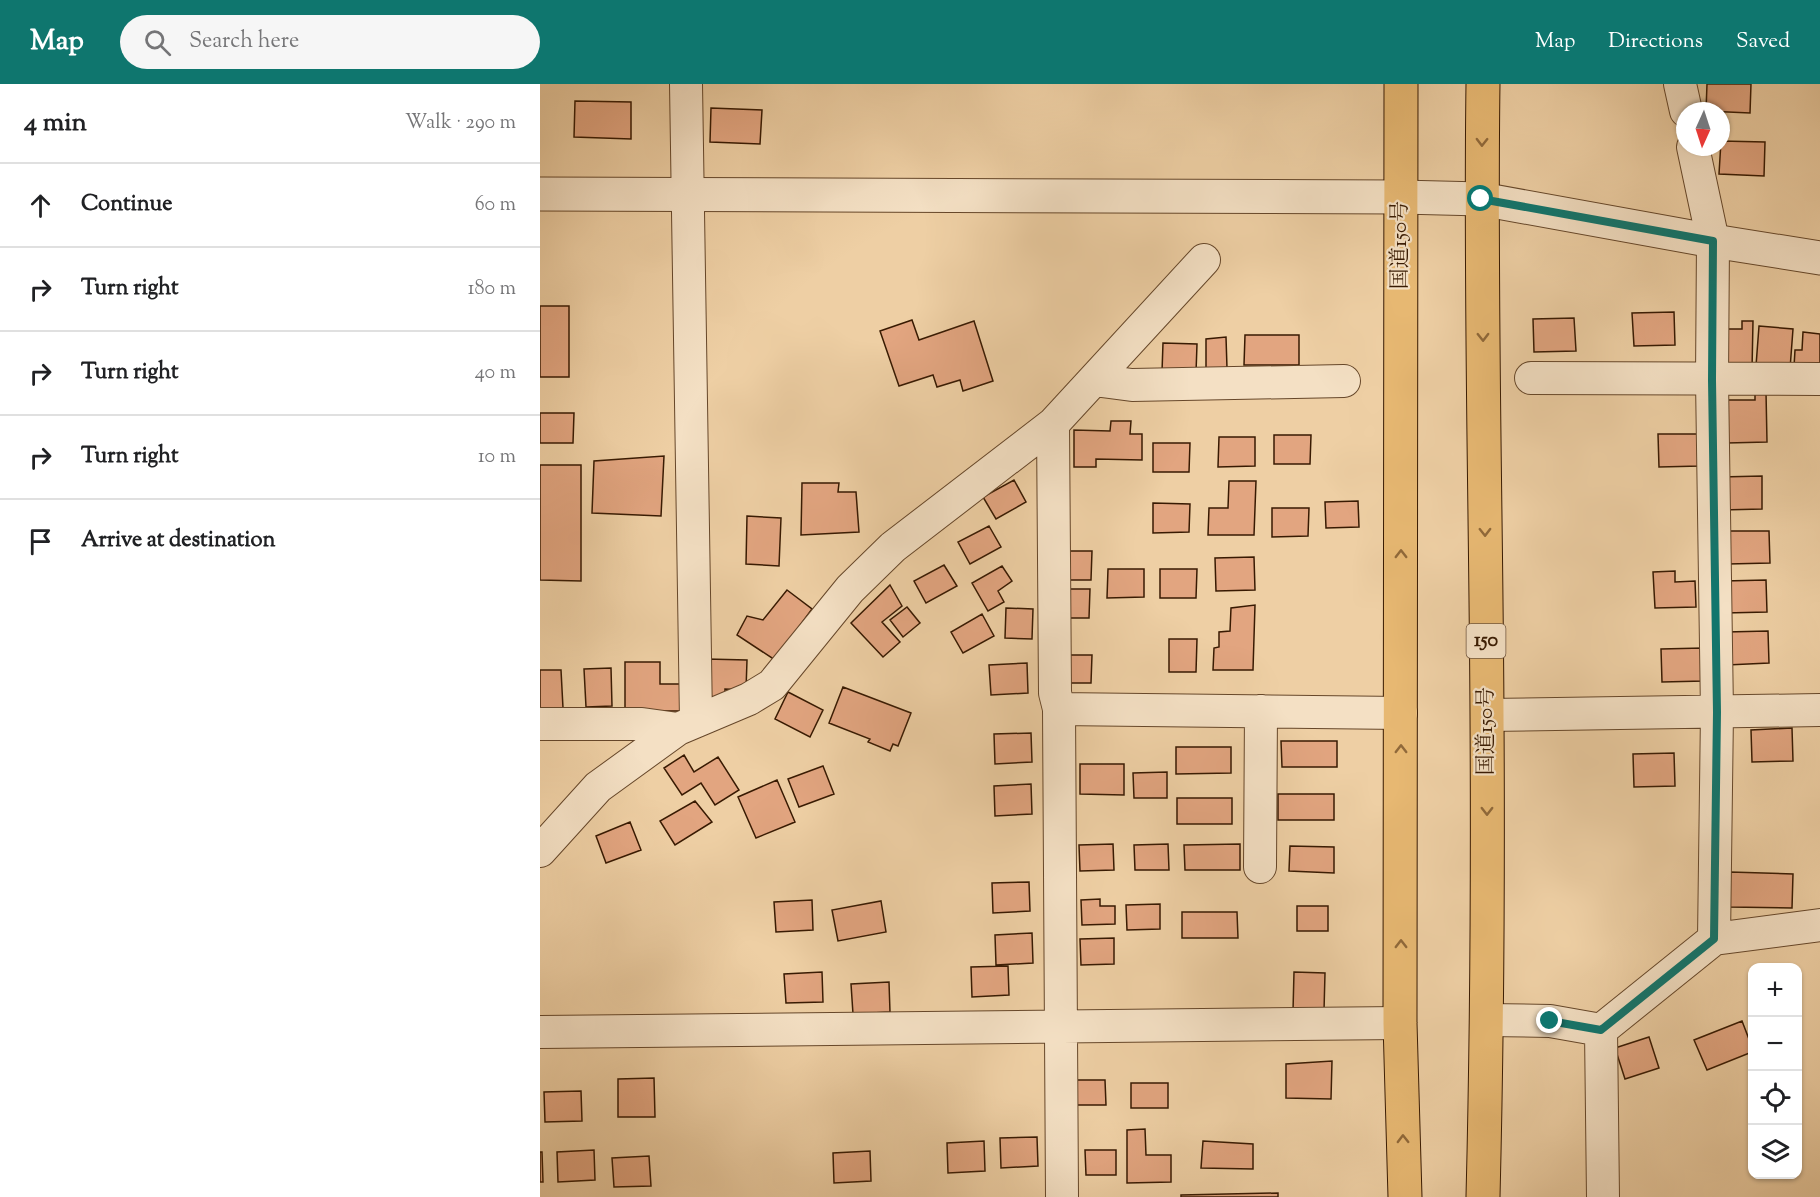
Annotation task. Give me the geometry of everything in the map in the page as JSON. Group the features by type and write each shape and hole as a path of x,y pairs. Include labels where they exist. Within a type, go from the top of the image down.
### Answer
{"highway":[{"name":"国道150号","path":"1401,84 1400,1023 1405,1197"},
{"name":"国道150号","path":"1483,84 1481,199 1487,715 1487,1020 1483,1197"}],"street":[{"path":"686,84 689,194 687,724"},
{"path":"1680,84 1684,102"},
{"path":"1695,156 1713,241 1712,380 1717,712 1714,939"},
{"path":"540,194 1401,196 1481,199 1820,258"},
{"path":"540,851 598,787 687,724 749,699 771,685 850,588 893,547 1053,424 1204,260"},
{"path":"1532,378 1820,379"},
{"path":"1094,380 1132,385 1344,381"},
{"path":"1053,424 1055,693 1059,709 1062,1197"},
{"path":"1059,709 1401,713"},
{"path":"1487,715 1820,710"},
{"path":"1260,867 1261,711"},
{"path":"540,724 687,724"},
{"path":"1487,1020 1550,1021 1601,1030 1714,939 1820,925"},
{"path":"540,1032 1400,1023"},
{"path":"1601,1030 1603,1197"}],"building":[{"path":"1707,84 1751,84 1750,113 1730,112 1730,102 1706,102"},
{"path":"575,101 631,102 631,139 574,137"},
{"path":"711,108 762,110 760,144 710,142"},
{"path":"1730,141 1765,142 1764,176 1719,174 1720,156 1730,156"},
{"path":"540,306 569,306 569,377 540,377"},
{"path":"1674,312 1675,345 1634,346 1632,313"},
{"path":"1574,318 1576,351 1534,352 1533,319"},
{"path":"912,320 919,340 974,321 993,381 963,391 960,380 937,387 933,375 899,386 880,331"},
{"path":"1742,321 1753,321 1752,370 1722,369 1723,329 1742,329"},
{"path":"1759,326 1793,329 1790,369 1756,366"},
{"path":"1803,332 1820,334 1820,369 1794,367 1795,350 1802,350"},
{"path":"1245,335 1299,335 1299,365 1244,365"},
{"path":"1226,337 1227,368 1206,368 1206,339"},
{"path":"1163,343 1197,344 1196,373 1162,372"},
{"path":"1766,392 1767,442 1727,443 1726,400 1755,400 1755,393"},
{"path":"540,413 574,413 573,443 540,443"},
{"path":"1111,421 1131,421 1130,434 1142,434 1142,460 1096,459 1096,467 1074,467 1074,430 1110,431"},
{"path":"1658,434 1699,434 1700,466 1659,467"},
{"path":"1274,435 1311,435 1310,464 1274,464"},
{"path":"1219,437 1255,437 1255,466 1218,467"},
{"path":"1153,443 1190,443 1189,472 1153,472"},
{"path":"664,456 661,516 592,513 594,461"},
{"path":"540,465 581,465 581,581 540,580"},
{"path":"1762,476 1762,509 1721,510 1720,477"},
{"path":"1014,480 1026,502 996,519 983,497"},
{"path":"1229,481 1256,481 1254,535 1208,535 1209,508 1228,508"},
{"path":"802,483 839,483 838,492 856,492 859,532 801,535"},
{"path":"1358,501 1359,527 1326,528 1325,502"},
{"path":"1153,503 1190,504 1189,532 1153,533"},
{"path":"1272,508 1309,508 1308,536 1272,537"},
{"path":"747,516 781,518 779,566 746,564"},
{"path":"989,526 1001,547 970,564 958,542"},
{"path":"1728,531 1769,531 1770,563 1728,564"},
{"path":"1064,551 1092,551 1091,580 1064,580"},
{"path":"1254,557 1255,590 1216,591 1215,558"},
{"path":"944,565 957,586 926,603 914,581"},
{"path":"1002,566 1012,581 998,591 1004,602 988,611 972,583"},
{"path":"1108,569 1144,569 1144,597 1107,598"},
{"path":"1160,569 1197,569 1196,598 1160,598"},
{"path":"1675,571 1675,582 1695,581 1696,607 1655,608 1653,572"},
{"path":"1766,580 1767,612 1725,613 1724,581"},
{"path":"890,585 902,606 882,622 900,642 883,657 851,623"},
{"path":"1062,589 1090,589 1089,618 1062,618"},
{"path":"787,590 812,609 775,660 737,635 747,616 763,620"},
{"path":"1255,605 1253,670 1213,670 1214,648 1219,647 1219,632 1230,631 1231,608"},
{"path":"907,607 920,623 903,637 890,620"},
{"path":"1006,608 1033,609 1032,639 1005,638"},
{"path":"982,614 994,636 963,653 951,632"},
{"path":"1768,631 1769,663 1727,665 1726,632"},
{"path":"1169,639 1197,639 1196,672 1169,672"},
{"path":"1703,648 1704,681 1662,682 1661,649"},
{"path":"1064,655 1092,655 1091,683 1064,683"},
{"path":"706,659 747,660 746,690 725,689 725,701 706,701"},
{"path":"625,662 660,662 660,684 682,684 681,711 625,711"},
{"path":"1027,663 1028,693 991,695 989,665"},
{"path":"611,668 612,706 586,707 584,669"},
{"path":"540,670 561,670 563,708 540,708"},
{"path":"843,687 911,713 898,746 893,744 890,751 868,742 870,739 829,723"},
{"path":"788,692 823,710 810,737 775,719"},
{"path":"1792,728 1793,761 1752,762 1751,730"},
{"path":"1031,733 1032,762 995,764 994,734"},
{"path":"1281,741 1337,741 1337,767 1282,767"},
{"path":"1176,747 1231,747 1231,773 1176,774"},
{"path":"1674,753 1675,786 1634,787 1633,754"},
{"path":"684,755 694,772 718,757 739,790 715,805 701,783 682,795 664,768"},
{"path":"1080,764 1124,764 1124,795 1080,794"},
{"path":"823,766 834,794 799,807 788,779"},
{"path":"1167,772 1167,798 1134,798 1133,773"},
{"path":"777,780 795,822 756,838 738,797"},
{"path":"1031,784 1032,814 995,816 994,786"},
{"path":"1278,794 1334,794 1334,820 1278,820"},
{"path":"1177,798 1232,798 1232,824 1177,824"},
{"path":"695,801 712,822 675,845 660,821"},
{"path":"630,822 641,850 606,863 596,836"},
{"path":"1113,844 1114,870 1080,871 1079,845"},
{"path":"1168,844 1169,870 1135,870 1134,845"},
{"path":"1240,844 1240,870 1185,870 1184,845"},
{"path":"1290,846 1334,847 1334,873 1289,871"},
{"path":"1730,872 1793,874 1792,908 1729,907"},
{"path":"1029,882 1030,911 993,913 992,883"},
{"path":"1100,899 1100,906 1115,906 1115,924 1082,925 1081,900"},
{"path":"812,900 813,930 776,932 774,902"},
{"path":"881,901 886,932 838,941 832,910"},
{"path":"1160,904 1160,929 1127,930 1126,905"},
{"path":"1297,906 1328,906 1328,931 1297,931"},
{"path":"1182,912 1237,912 1238,938 1182,938"},
{"path":"1032,933 1033,963 996,965 995,935"},
{"path":"1114,938 1114,964 1081,965 1080,939"},
{"path":"1008,966 1009,995 972,997 971,967"},
{"path":"822,972 823,1002 786,1003 784,974"},
{"path":"1294,972 1325,973 1324,1011 1293,1011"},
{"path":"889,982 890,1012 853,1014 851,984"},
{"path":"1742,1021 1748,1037 1748,1054 1707,1070 1694,1040"},
{"path":"1649,1037 1659,1068 1625,1079 1615,1048"},
{"path":"1332,1061 1331,1099 1286,1098 1286,1064"},
{"path":"654,1078 655,1117 618,1117 618,1079"},
{"path":"1075,1080 1105,1080 1106,1105 1075,1105"},
{"path":"1131,1083 1168,1083 1168,1108 1131,1108"},
{"path":"581,1091 582,1121 545,1122 544,1092"},
{"path":"1145,1129 1146,1155 1171,1155 1171,1182 1127,1183 1127,1130"},
{"path":"1037,1137 1038,1166 1001,1168 1000,1138"},
{"path":"984,1141 985,1171 948,1173 947,1143"},
{"path":"1203,1141 1253,1144 1253,1169 1201,1168"},
{"path":"594,1150 595,1180 558,1182 557,1152"},
{"path":"1085,1150 1116,1150 1116,1175 1086,1175"},
{"path":"870,1151 871,1181 834,1183 833,1153"},
{"path":"540,1152 542,1152 543,1182 540,1182"},
{"path":"649,1156 651,1186 614,1187 612,1158"},
{"path":"1278,1193 1278,1197 1181,1197 1181,1195"}],"route":[{"path":"1481,199 1713,241 1712,380 1717,712 1714,939 1601,1030 1550,1021"}]}
